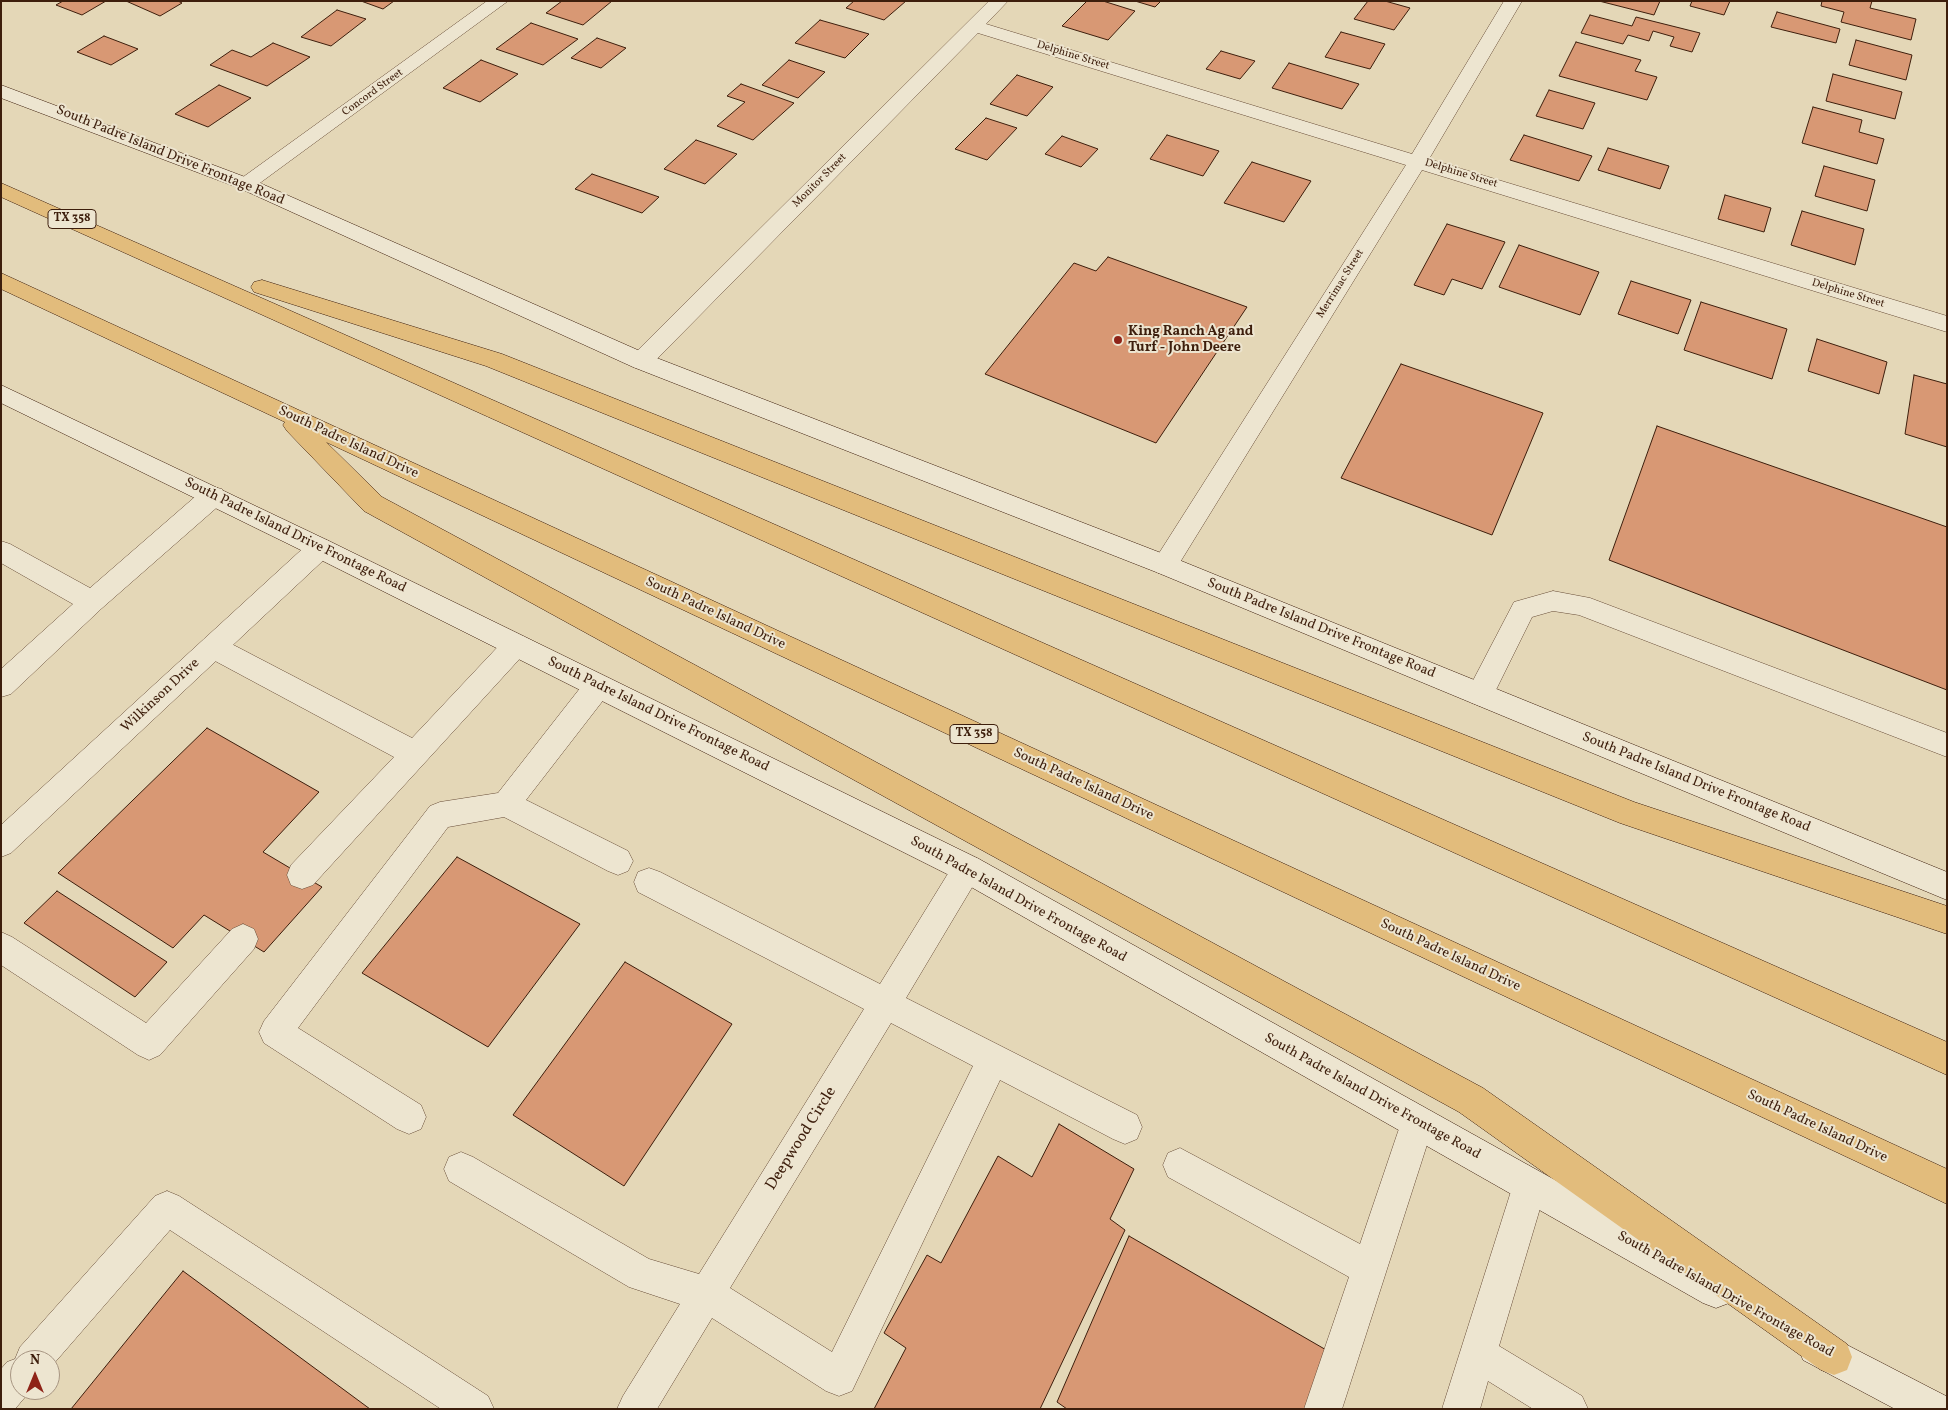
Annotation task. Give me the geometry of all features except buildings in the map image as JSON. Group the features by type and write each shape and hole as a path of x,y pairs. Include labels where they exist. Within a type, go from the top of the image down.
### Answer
{"highway":[{"name":"TX 358","path":"1,188 1947,1059"},
{"path":"142,250 494,360 1630,814 1947,920"},
{"name":"South Padre Island Drive","path":"1,280 1947,1187"},
{"path":"284,413 373,504 1471,1100 1834,1357"}],"main road":[{"name":"Concord Street","path":"246,184 499,1"},
{"name":"Monitor Street","path":"641,361 999,1"},
{"name":"Merrimac Street","path":"1165,564 1418,161 1513,1"},
{"name":"Delphine Street","path":"974,26 1947,324"},
{"name":"South Padre Island Drive Frontage Road","path":"1,90 246,184 641,361 1165,564 1947,886"},
{"name":"South Padre Island Drive Frontage Road","path":"1,393 320,548 968,869 1834,1357 1933,1409"},
{"path":"1,686 92,602 213,496"},
{"name":"Wilkinson Drive","path":"1,844 320,548"},
{"path":"1,552 92,602"},
{"path":"1480,694 1523,609 1553,601 1581,605 1947,745"},
{"path":"302,875 516,645"},
{"path":"213,647 415,754"},
{"path":"506,804 598,686"},
{"path":"409,1117 275,1032 440,815 506,804 618,861"},
{"name":"Deepwood Circle","path":"636,1409 968,869"},
{"path":"649,882 1125,1127"},
{"path":"1,947 149,1044 243,939"},
{"path":"461,1169 642,1274 707,1294 839,1378 993,1059"},
{"path":"1323,1409 1417,1123"},
{"path":"1180,1165 1370,1269"},
{"path":"1460,1409 1530,1185"},
{"path":"42,1350 167,1208 476,1409"},
{"path":"1478,1354 1569,1409"},
{"path":"1,1397 10,1387"}],"place":[{"name":"King Ranch Ag and Turf - John Deere","path":"1118,340"}]}
